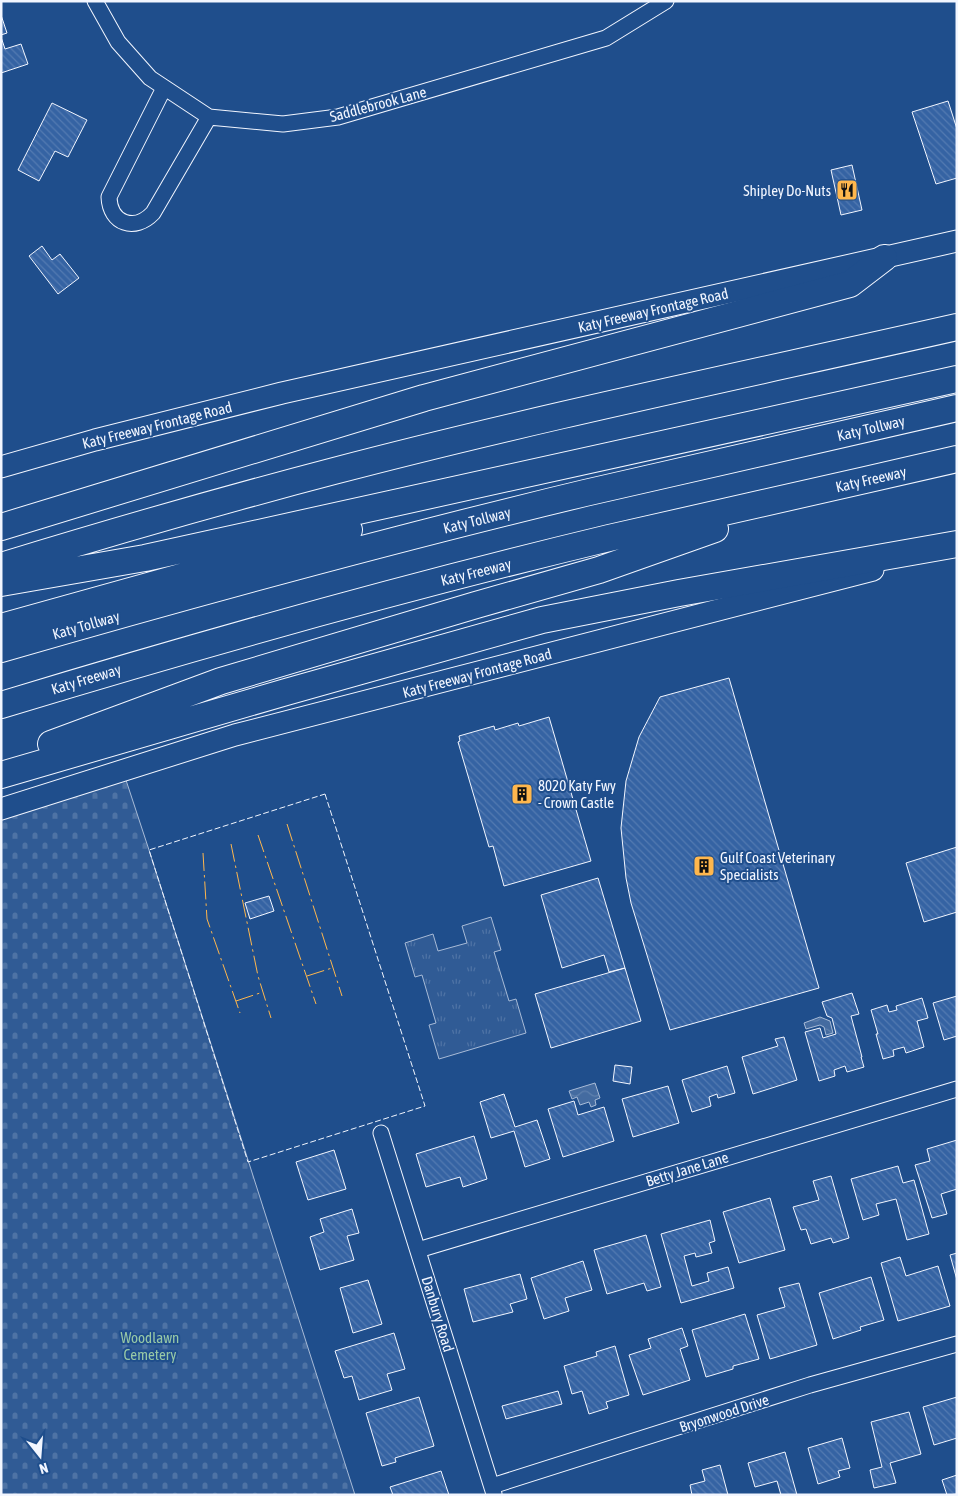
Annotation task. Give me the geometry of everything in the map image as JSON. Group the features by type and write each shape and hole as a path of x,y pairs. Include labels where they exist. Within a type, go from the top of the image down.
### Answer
{"highway":[{"path":"1,527 424,398 850,284 884,258"},
{"path":"1,566 195,509 344,468 957,327"},
{"name":"Katy Tollway","path":"668,442 957,379"},
{"name":"Katy Tollway","path":"1,649 136,610 423,533 584,493 957,408"},
{"path":"1,583 145,558 668,442"},
{"path":"1,627 668,442"},
{"name":"Katy Freeway","path":"1,705 213,642 473,572 609,538 957,459"},
{"path":"1,763 221,681 476,604 600,570 829,488"},
{"path":"1,775 542,620 679,593 957,544"}],"main road":[{"name":"Katy Freeway Frontage Road","path":"1,467 95,440 282,393 957,241"},
{"name":"Katy Freeway Frontage Road","path":"1,809 235,735 957,548"}],"street":[{"name":"Saddlebrook Lane","path":"95,1 118,42 150,78 164,88 209,117 283,124 338,117 606,38 666,1"},
{"path":"164,88 108,197 111,210 120,220 134,224 147,220 153,213 209,117"},
{"name":"Betty Jane Lane","path":"418,1250 957,1089"},
{"name":"Danbury Road","path":"381,1133 493,1490"},
{"name":"Bryonwood Drive","path":"493,1490 810,1386 957,1344"}],"green space":[{"name":"Woodlawn Cemetery","path":"123,771 355,1495 1,1495 1,809"},
{"path":"491,917 501,950 494,952 509,1001 516,999 526,1033 439,1059 429,1025 436,1023 422,975 415,977 405,943 433,934 438,951 467,943 462,926"}],"water":[{"path":"820,1017 830,1021 833,1033 826,1035 824,1027 820,1025 806,1029 804,1023"},
{"path":"595,1083 600,1098 595,1100 596,1105 591,1107 589,1102 580,1105 577,1097 572,1099 569,1091"}],"building":[{"path":"1,15 7,33 1,35"},
{"path":"1,37 5,49 21,44 28,64 1,73"},
{"path":"948,101 957,129 957,178 936,184 912,112"},
{"path":"52,103 87,120 68,157 55,151 39,181 18,170"},
{"name":"Shipley Do-Nuts","path":"852,165 862,210 841,215 831,170"},
{"path":"42,246 52,260 60,254 79,278 58,294 29,256"},
{"name":"Gulf Coast Veterinary Specialists","path":"729,678 819,988 670,1030 631,903 626,878 621,828 626,781 639,737 660,697"},
{"name":"8020 Katy Fwy - Crown Castle","path":"549,717 591,861 504,886 493,846 489,847 458,742 460,741 459,736 494,726 495,730 518,723 519,726"},
{"path":"957,847 957,912 924,922 906,863"},
{"path":"598,878 625,968 609,972 604,955 562,968 541,895"},
{"path":"269,896 274,911 250,919 245,903"},
{"path":"625,968 641,1021 551,1048 535,994"},
{"path":"852,993 859,1014 851,1016 864,1067 847,1072 845,1066 834,1070 835,1076 819,1081 805,1032 820,1028 823,1038 836,1034 832,1018 827,1016 822,1002"},
{"path":"957,996 957,1036 944,1040 933,1003"},
{"path":"922,998 928,1018 917,1021 924,1047 906,1053 904,1047 893,1050 894,1056 883,1059 871,1010 887,1005 889,1012 897,1010 896,1006"},
{"path":"784,1037 797,1080 753,1094 742,1057 778,1046 775,1039"},
{"path":"615,1065 632,1067 630,1084 613,1081"},
{"path":"727,1066 735,1093 718,1098 717,1094 709,1097 711,1106 692,1112 682,1080"},
{"path":"668,1086 679,1123 633,1137 622,1099"},
{"path":"504,1094 515,1127 537,1120 550,1159 525,1167 514,1131 491,1138 480,1102"},
{"path":"574,1101 578,1115 604,1107 614,1141 563,1157 548,1109"},
{"path":"474,1136 487,1179 463,1187 460,1177 426,1187 416,1154"},
{"path":"957,1140 957,1189 941,1194 947,1214 932,1218 915,1165 930,1161 927,1149"},
{"path":"334,1150 346,1189 308,1200 296,1162"},
{"path":"898,1166 903,1183 914,1180 929,1234 907,1240 896,1199 876,1204 879,1215 863,1220 851,1179"},
{"path":"831,1176 849,1238 833,1243 831,1238 811,1244 806,1229 801,1230 793,1207 819,1200 813,1181"},
{"path":"770,1198 785,1250 739,1263 723,1212"},
{"path":"352,1209 359,1233 347,1236 354,1260 320,1270 310,1237 324,1232 320,1219"},
{"path":"710,1220 715,1241 709,1243 712,1253 696,1257 695,1253 684,1256 692,1286 709,1281 707,1273 728,1267 734,1288 681,1303 661,1234"},
{"path":"646,1235 661,1287 647,1291 644,1283 607,1294 594,1250"},
{"path":"957,1253 957,1280 950,1255"},
{"path":"900,1257 906,1276 938,1266 950,1306 898,1321 881,1263"},
{"path":"583,1261 592,1290 565,1298 569,1311 544,1319 531,1278"},
{"path":"520,1274 527,1299 510,1304 513,1312 473,1322 464,1289"},
{"path":"871,1277 884,1320 860,1327 861,1330 833,1339 819,1293"},
{"path":"368,1280 382,1324 353,1333 340,1288"},
{"path":"799,1283 817,1345 770,1359 757,1315 785,1307 779,1288"},
{"path":"745,1314 759,1359 733,1366 733,1369 706,1377 692,1330"},
{"path":"682,1328 688,1346 680,1349 690,1380 643,1395 629,1355 651,1348 648,1339"},
{"path":"394,1333 405,1369 387,1374 392,1390 359,1400 352,1376 344,1378 335,1351"},
{"path":"615,1346 629,1395 606,1402 608,1408 589,1414 582,1391 572,1394 564,1366 597,1356 596,1352"},
{"path":"558,1391 562,1404 506,1419 502,1406"},
{"path":"419,1397 434,1446 395,1458 396,1462 382,1466 366,1413"},
{"path":"957,1397 957,1438 934,1445 923,1407"},
{"path":"909,1412 921,1454 890,1463 896,1483 874,1488 870,1470 882,1467 871,1422"},
{"path":"842,1438 850,1468 838,1471 840,1477 818,1484 808,1448"},
{"path":"785,1452 797,1495 781,1495 777,1481 755,1487 748,1463"},
{"path":"720,1465 728,1495 692,1495 690,1485 705,1481 702,1470"},
{"path":"441,1471 449,1495 393,1495 390,1487"},
{"path":"957,1475 957,1494 947,1495 942,1480"}],"fence":[{"path":"325,794 425,1106 248,1162 149,850 325,794"}],"power":[{"path":"287,824 342,996"},
{"path":"258,835 316,1004"},
{"path":"231,844 258,976 271,1018"},
{"path":"203,853 207,919 240,1013"},
{"path":"307,976 332,968"},
{"path":"236,1001 263,992"}],"place":[{"name":"Shipley Do-Nuts","path":"847,190"},
{"name":"8020 Katy Fwy - Crown Castle","path":"522,794"},
{"name":"Gulf Coast Veterinary Specialists","path":"704,866"}]}
